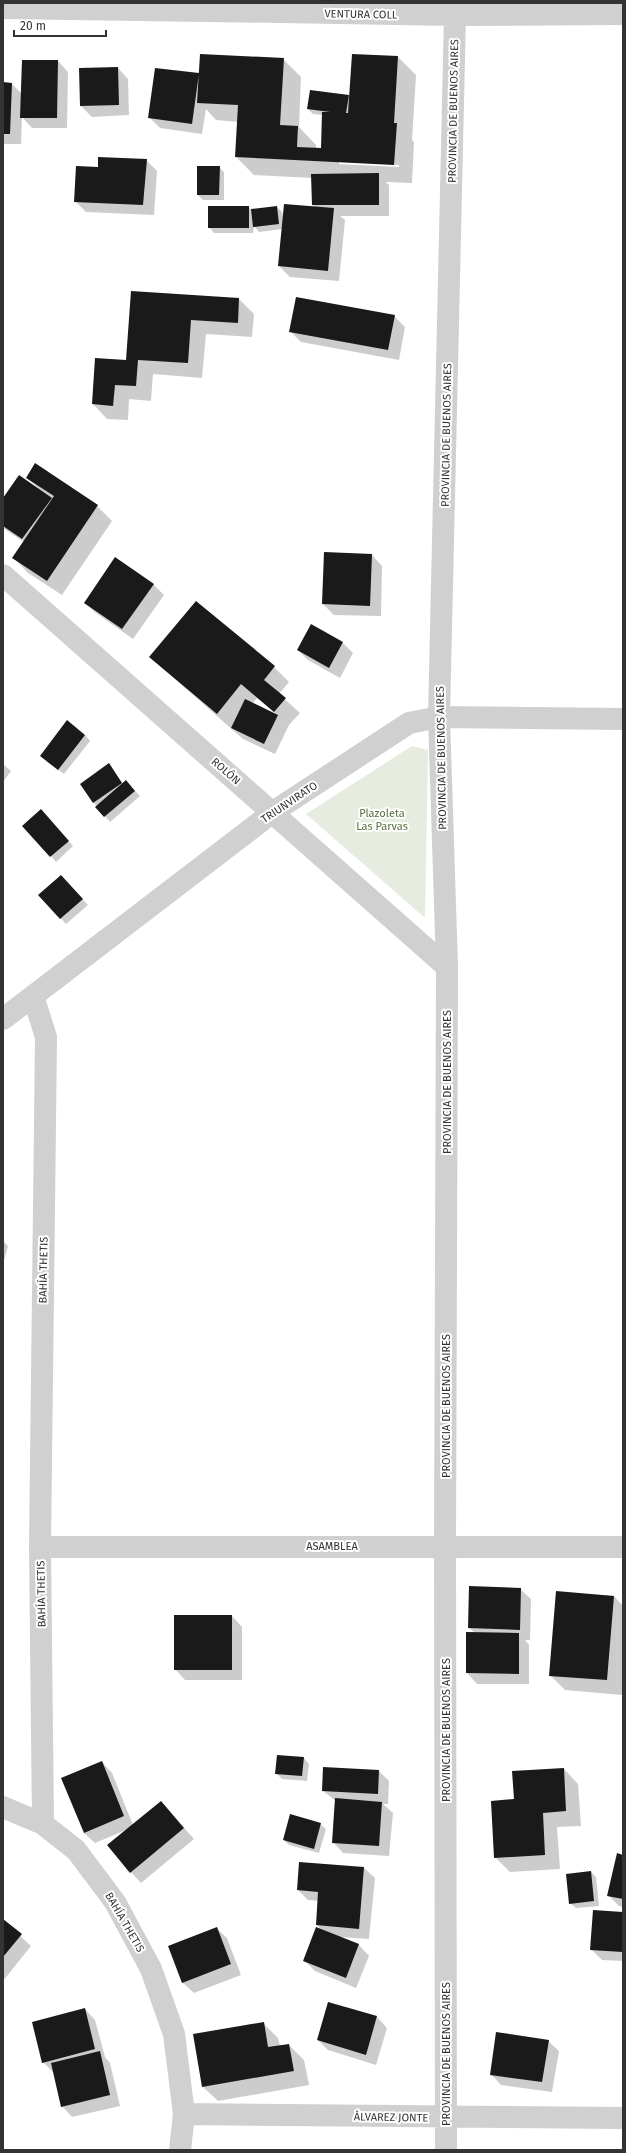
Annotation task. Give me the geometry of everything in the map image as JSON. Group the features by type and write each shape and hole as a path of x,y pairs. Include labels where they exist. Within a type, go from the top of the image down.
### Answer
{"street":[{"name":"VENTURA COLL","path":"3,8 281,8 455,15 623,14"},
{"name":"PROVINCIA DE BUENOS AIRES","path":"446,2150 445,1545 447,967 439,717 455,15"},
{"name":"ROLÓN","path":"3,575 447,967"},
{"name":"TRIUNVIRATO","path":"3,1018 273,812 409,723 439,717 623,720"},
{"name":"BAHÍA THETIS","path":"33,996 46,1037 40,1547 43,1824 76,1850 115,1902 151,1969 174,2034 184,2114 180,2150"},
{"name":"ASAMBLEA","path":"40,1547 445,1545 623,1546"},
{"path":"3,1807 43,1824"},
{"name":"ÁLVAREZ JONTE","path":"184,2114 447,2118 623,2118"}],"green space":[{"name":"Plazoleta Las Parvas","path":"412,746 428,750 425,918 306,814"}],"building":[{"path":"200,54 284,58 280,125 298,126 297,147 321,148 322,112 330,112 307,109 310,90 349,95 346,113 348,113 352,54 398,56 394,123 397,123 394,165 235,157 238,105 197,103"},
{"path":"22,60 58,60 57,118 20,118"},
{"path":"118,67 119,105 80,106 79,68"},
{"path":"155,68 199,73 192,124 148,118"},
{"path":"3,82 12,83 10,134 3,134"},
{"path":"98,157 147,159 143,205 74,202 76,166 98,167"},
{"path":"197,166 220,166 219,195 197,195"},
{"path":"379,173 379,205 312,205 311,174"},
{"path":"284,204 334,208 328,271 278,266"},
{"path":"208,206 249,206 249,228 208,228"},
{"path":"277,206 279,224 253,227 251,209"},
{"path":"131,291 239,298 238,323 191,320 188,363 138,360 136,386 115,385 113,406 92,404 95,358 126,360"},
{"path":"296,297 395,315 388,350 289,332"},
{"path":"35,463 98,505 47,581 12,558 54,496 26,478"},
{"path":"19,475 52,498 22,539 3,526 3,498"},
{"path":"324,552 372,554 370,606 322,604"},
{"path":"115,557 154,584 122,629 84,603"},
{"path":"196,601 275,666 264,680 286,698 274,712 241,684 217,714 149,657"},
{"path":"311,624 343,642 329,668 297,650"},
{"path":"245,699 278,715 264,744 231,728"},
{"path":"67,720 85,735 58,770 40,756"},
{"path":"109,763 122,783 93,803 80,784"},
{"path":"126,780 135,791 104,817 95,807"},
{"path":"41,809 69,841 50,857 22,826"},
{"path":"61,875 83,899 60,919 38,895"},
{"path":"469,1586 521,1588 520,1630 468,1628"},
{"path":"556,1591 614,1596 607,1680 549,1676"},
{"path":"174,1615 232,1615 232,1670 174,1670"},
{"path":"466,1632 519,1633 519,1674 466,1673"},
{"path":"277,1755 304,1757 302,1776 275,1774"},
{"path":"102,1761 124,1816 84,1833 61,1778"},
{"path":"323,1767 379,1770 378,1794 322,1791"},
{"path":"564,1768 566,1811 543,1813 545,1855 494,1858 491,1801 514,1799 512,1771"},
{"path":"335,1798 382,1802 379,1846 332,1843"},
{"path":"161,1801 184,1828 130,1873 107,1845"},
{"path":"290,1814 321,1823 314,1849 283,1840"},
{"path":"617,1853 623,1855 623,1899 607,1896"},
{"path":"299,1862 364,1867 359,1929 316,1925 318,1892 297,1890"},
{"path":"591,1871 594,1901 569,1904 566,1874"},
{"path":"593,1910 623,1912 623,1952 590,1950"},
{"path":"3,1919 22,1934 3,1957"},
{"path":"217,1927 231,1964 182,1983 168,1946"},
{"path":"316,1927 359,1944 346,1978 303,1961"},
{"path":"328,2002 377,2016 366,2055 317,2040"},
{"path":"85,2008 95,2049 42,2063 32,2022"},
{"path":"264,2022 268,2047 289,2044 294,2071 202,2087 193,2034"},
{"path":"496,2032 549,2040 542,2082 490,2075"},
{"path":"100,2051 110,2095 61,2107 51,2063"}]}
